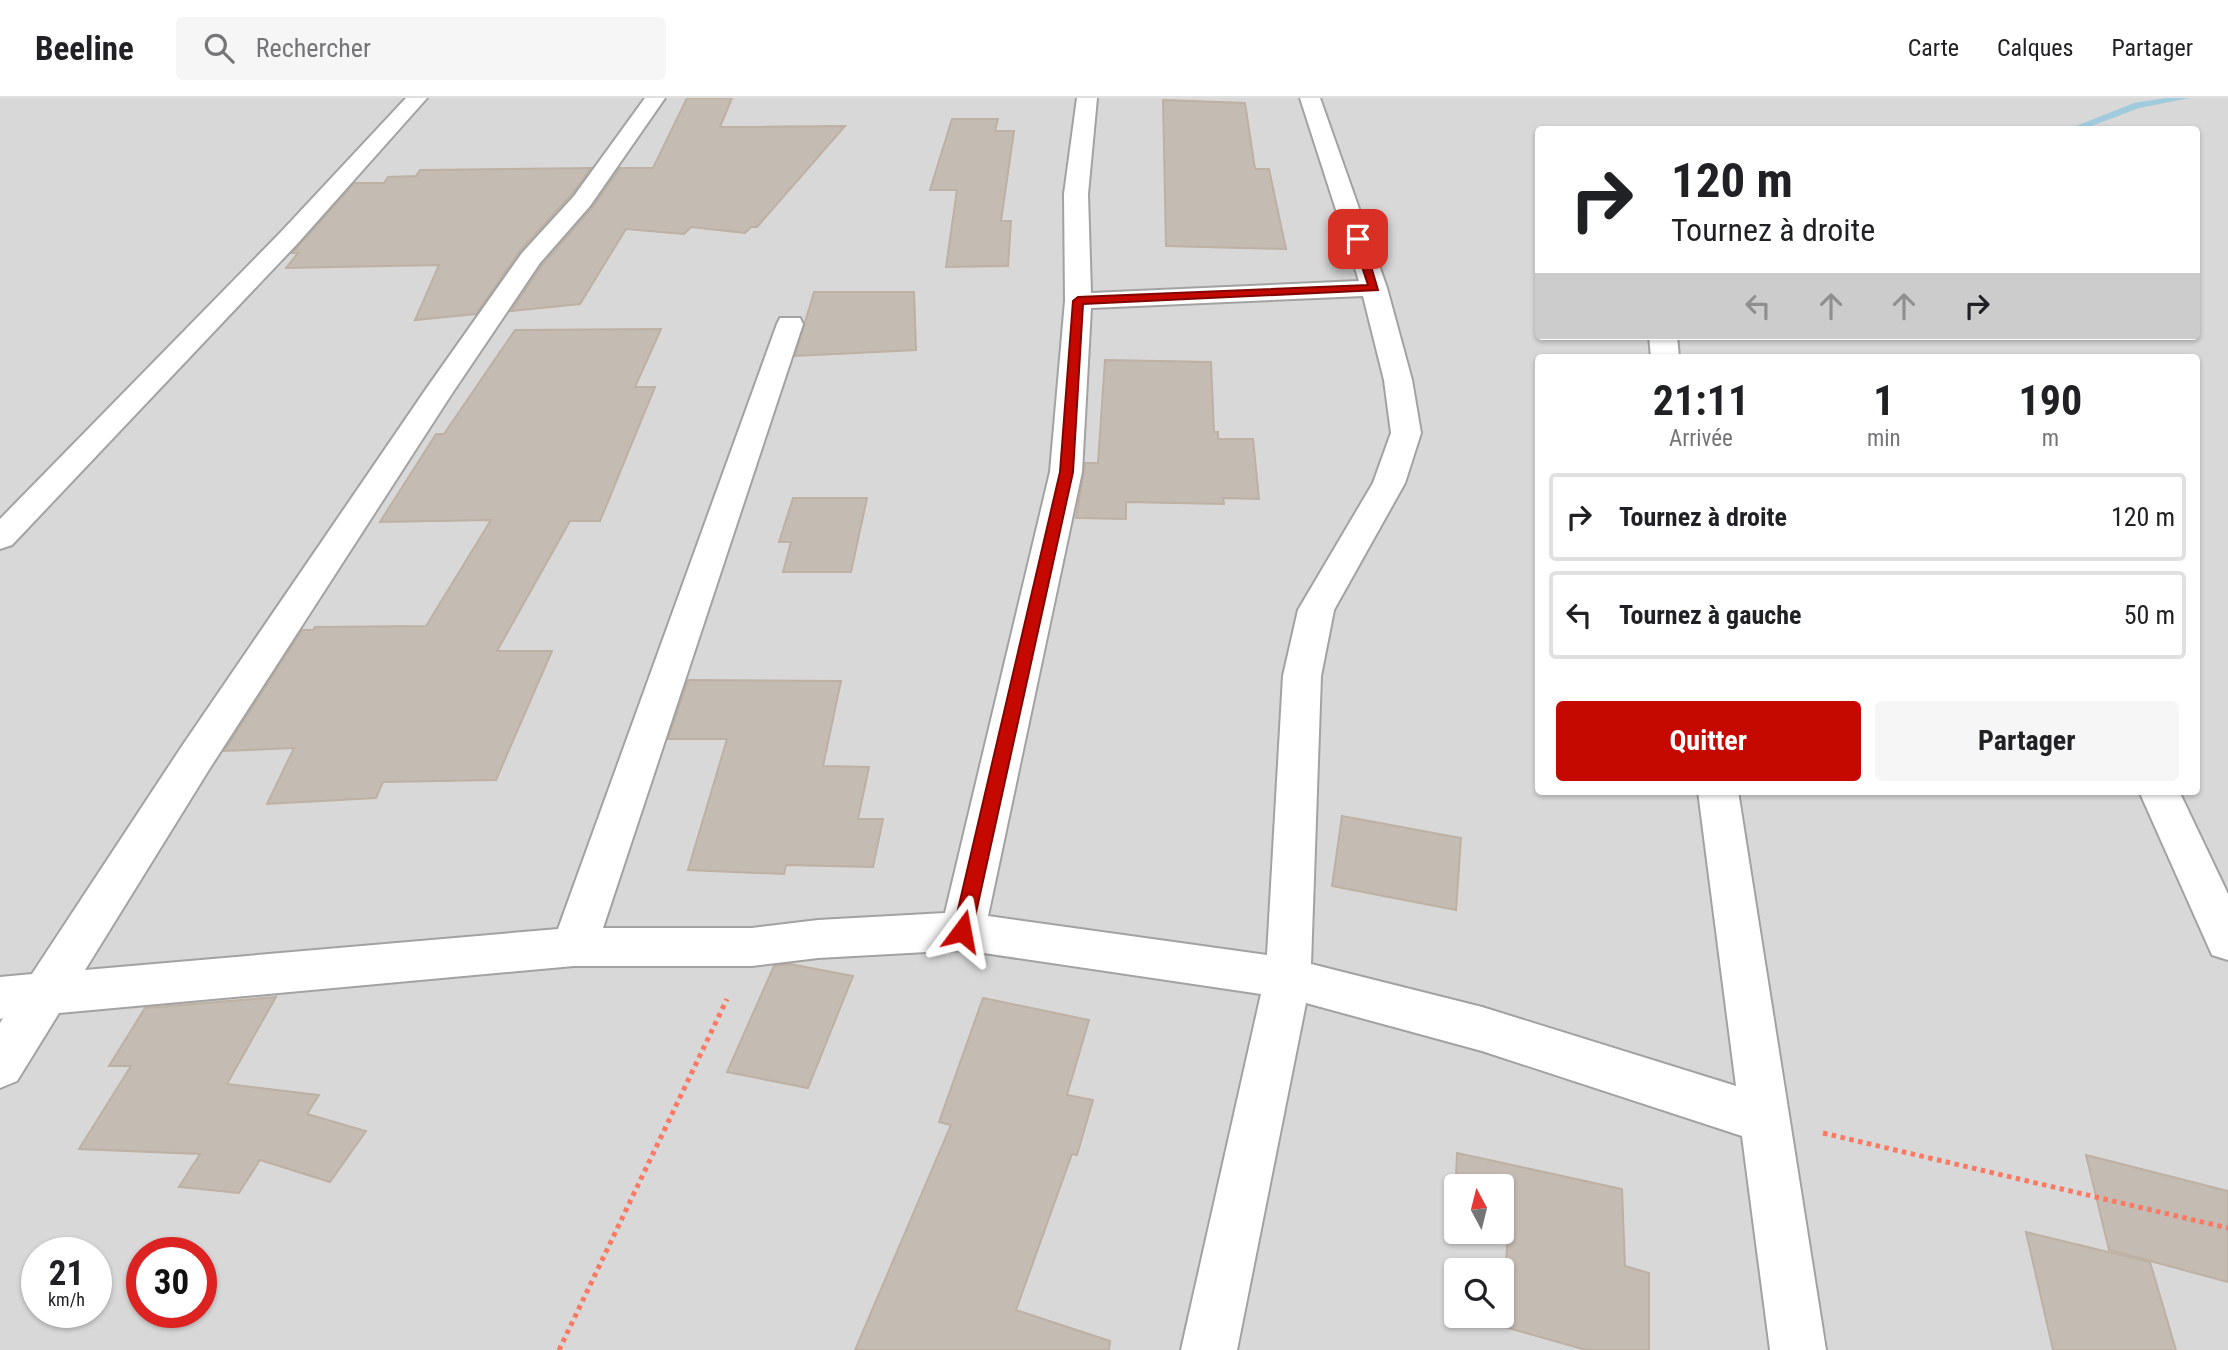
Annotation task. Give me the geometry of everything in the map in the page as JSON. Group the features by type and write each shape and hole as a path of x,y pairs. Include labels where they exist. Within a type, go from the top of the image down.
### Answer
{"street":[{"path":"0,538 289,238 417,98"},
{"path":"0,1065 196,757 436,395 531,258 582,201 654,98"},
{"path":"962,931 1066,472 1078,301 1076,194 1087,98"},
{"path":"1209,1350 1288,978 1302,676 1316,610 1388,483 1406,433 1398,380 1374,288 1310,98"},
{"path":"1078,301 1374,288"},
{"path":"574,947 790,324"},
{"path":"1719,795 1798,1350"},
{"path":"2161,795 2228,941"},
{"path":"0,998 574,947 752,947 818,939 962,931 1288,978 1482,1029 1767,1120"}],"path":[{"path":"559,1350 752,947"},
{"path":"1767,1120 2228,1228"}],"shaded area":[{"path":"0,98 2228,98 2228,1350 0,1350"}],"building":[{"path":"687,98 732,98 720,127 845,126 757,227 751,227 745,233 691,227 684,234 626,229 580,304 511,311 542,265 592,208 620,168 653,168"},
{"path":"1163,100 1245,103 1255,169 1269,169 1286,249 1166,246"},
{"path":"952,119 998,119 995,131 1014,131 1001,221 1011,221 1008,266 946,267 957,190 930,190"},
{"path":"591,168 572,194 520,251 476,314 415,320 439,265 286,268 298,253 292,253 354,183 384,183 388,177 416,176 420,170"},
{"path":"814,292 914,292 916,350 795,356"},
{"path":"661,329 635,387 655,387 600,521 570,521 497,651 552,651 496,780 383,782 376,798 267,804 294,748 224,751 302,630 313,630 315,627 426,626 491,520 380,522 436,434 444,434 515,330"},
{"path":"1105,360 1211,362 1214,432 1218,432 1218,439 1253,439 1259,499 1223,498 1224,504 1126,502 1126,519 1076,518 1085,463 1098,463"},
{"path":"793,498 867,498 851,572 783,572 791,542 779,542"},
{"path":"688,680 841,681 823,766 869,767 858,819 883,819 873,867 786,865 784,874 688,870 727,739 668,739"},
{"path":"1342,816 1461,838 1456,910 1332,886"},
{"path":"790,964 853,976 808,1088 727,1072 774,966"},
{"path":"276,997 227,1084 319,1095 307,1114 366,1131 330,1182 260,1160 239,1193 179,1187 200,1154 79,1149 131,1066 109,1066 145,1008"},
{"path":"983,998 1089,1020 1067,1095 1093,1100 1077,1155 1072,1154 1016,1310 1110,1341 1109,1350 855,1350 951,1125 939,1122"},
{"path":"1457,1153 1622,1189 1625,1266 1649,1273 1649,1350 1586,1350 1508,1328 1514,1328 1514,1258 1506,1258 1507,1244 1514,1244 1514,1174 1456,1174"},
{"path":"2086,1155 2228,1191 2228,1282 2109,1250"},
{"path":"2026,1232 2150,1262 2176,1350 2053,1350"}],"waterway":[{"path":"2082,126 2137,105 2185,98"}],"route":[{"path":"962,931 1066,472 1078,301 1374,288 1358,239"}]}
